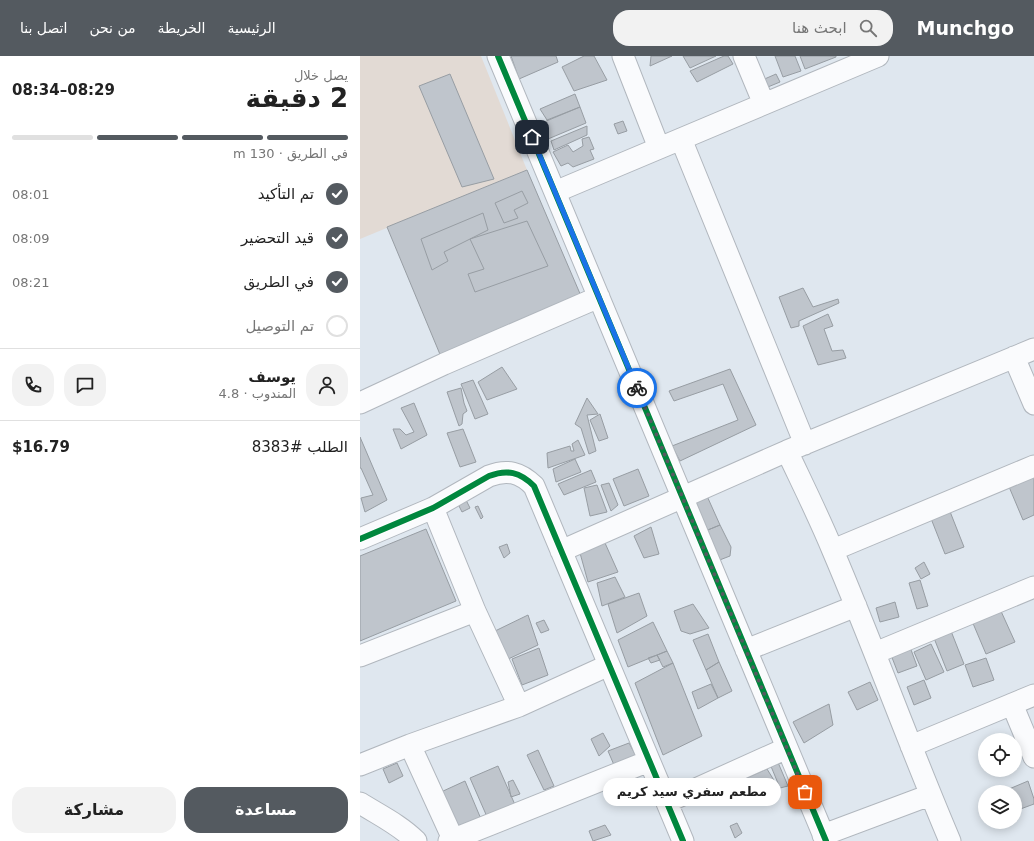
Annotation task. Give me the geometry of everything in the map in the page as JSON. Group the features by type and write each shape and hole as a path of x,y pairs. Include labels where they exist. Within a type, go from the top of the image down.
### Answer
{"street":[{"path":"498,56 825,838 930,795"},
{"path":"623,56 659,148"},
{"path":"744,56 764,104"},
{"path":"555,192 764,104 867,58"},
{"path":"681,139 833,550 930,795 950,841"},
{"path":"360,402 599,297"},
{"path":"561,551 796,448 1034,349"},
{"path":"1014,357 1034,404"},
{"path":"833,550 1034,466"},
{"path":"360,539 433,508 496,473 513,473 528,480 534,486 683,841"},
{"path":"433,508 475,611 519,706"},
{"path":"875,653 1034,587"},
{"path":"746,650 856,606"},
{"path":"360,656 475,611"},
{"path":"360,765 410,745 519,706 609,665"},
{"path":"911,746 1034,695"},
{"path":"1012,704 1034,758"},
{"path":"410,745 451,840 649,762"},
{"path":"667,802 787,748"},
{"path":"360,803 408,833 416,841"}],"shaded area":[{"path":"360,56 481,56 527,170 360,239"}],"building":[{"path":"511,56 556,56 558,62 519,79"},
{"path":"584,56 594,56 607,80 574,91 562,67"},
{"path":"651,56 672,56 650,66"},
{"path":"683,56 716,56 690,68"},
{"path":"724,56 728,56 733,64 697,82 690,71"},
{"path":"775,56 795,56 801,71 783,77"},
{"path":"800,56 836,56 836,57 805,69"},
{"path":"450,74 494,179 462,187 419,86"},
{"path":"776,74 780,82 763,89 760,81"},
{"path":"575,94 580,107 547,120 540,109"},
{"path":"580,107 586,123 548,139 544,122"},
{"path":"623,121 627,131 618,134 614,124"},
{"path":"587,126 587,135 554,150 551,141"},
{"path":"589,137 594,149 590,150 594,159 573,167 568,163 561,166 553,152 568,145 573,152 583,146 582,139"},
{"path":"527,170 584,303 444,364 387,227"},
{"path":"522,191 528,203 514,210 518,218 504,223 495,203"},
{"path":"483,213 488,230 444,252 448,261 432,270 421,239"},
{"path":"527,221 548,266 475,292 468,274 484,269 470,239"},
{"path":"803,288 813,307 838,299 839,303 799,321 799,326 791,328 779,297"},
{"path":"828,314 833,326 824,329 832,351 843,350 846,358 818,365 803,326"},
{"path":"502,367 517,389 487,400 478,382"},
{"path":"730,369 756,425 680,461 672,446 738,420 723,384 674,401 669,391"},
{"path":"473,380 488,414 475,419 461,384"},
{"path":"461,388 467,411 463,414 462,424 459,426 447,392"},
{"path":"587,398 598,414 587,415 596,451 589,454 581,428 575,424"},
{"path":"414,403 427,435 401,449 393,429 400,429 406,435 414,432 401,408"},
{"path":"600,414 608,438 599,441 590,420"},
{"path":"463,429 476,462 460,467 447,433"},
{"path":"360,437 387,500 365,512 361,498 373,495 360,468"},
{"path":"578,440 585,455 548,468 547,453 570,446 571,451 574,451 572,444"},
{"path":"575,459 581,472 556,482 553,469"},
{"path":"638,469 649,496 624,506 613,479"},
{"path":"591,470 596,482 564,495 558,484"},
{"path":"1034,471 1034,515 1023,520 1007,482"},
{"path":"609,483 618,505 611,511 601,485"},
{"path":"597,485 607,512 590,516 584,488"},
{"path":"707,496 720,525 698,534 691,504"},
{"path":"466,500 470,508 462,512 458,504"},
{"path":"478,506 483,517 481,519 475,507"},
{"path":"949,509 964,547 945,554 930,516"},
{"path":"720,525 731,547 730,556 717,561 703,532"},
{"path":"651,527 659,554 644,558 634,536"},
{"path":"426,529 456,601 360,641 360,556"},
{"path":"605,543 618,572 588,582 580,553"},
{"path":"507,544 510,553 504,558 499,547"},
{"path":"924,562 930,574 921,579 915,568"},
{"path":"615,577 625,597 602,606 597,583"},
{"path":"920,580 928,606 917,609 909,583"},
{"path":"639,593 647,616 617,633 608,604"},
{"path":"895,602 899,617 880,622 876,608"},
{"path":"693,604 709,628 690,634 681,631 674,611"},
{"path":"1000,609 1015,642 986,654 972,621"},
{"path":"528,615 538,645 502,662 493,632"},
{"path":"544,620 549,630 541,633 536,623"},
{"path":"653,622 667,651 628,667 618,640"},
{"path":"949,626 964,664 947,671 932,633"},
{"path":"708,634 719,662 706,670 693,640"},
{"path":"931,644 944,672 926,680 914,652"},
{"path":"910,647 917,666 898,673 891,655"},
{"path":"539,648 548,675 522,685 512,659"},
{"path":"667,651 673,663 663,667 657,655"},
{"path":"657,655 660,660 651,663 648,658"},
{"path":"986,658 994,680 973,687 965,665"},
{"path":"719,662 732,691 718,698 706,670"},
{"path":"673,663 702,736 663,755 635,683"},
{"path":"924,680 931,698 914,705 907,687"},
{"path":"870,682 878,700 857,710 848,692"},
{"path":"711,684 718,698 698,709 692,692"},
{"path":"829,704 833,725 804,743 793,722"},
{"path":"603,733 610,746 599,756 591,739"},
{"path":"629,743 636,756 614,765 608,751"},
{"path":"538,750 554,786 544,790 527,755"},
{"path":"777,760 788,786 780,788 770,764"},
{"path":"397,763 403,776 389,783 383,769"},
{"path":"498,766 516,807 488,819 470,778"},
{"path":"767,769 780,790 750,804 741,780"},
{"path":"513,780 520,794 511,797 508,782"},
{"path":"465,781 481,819 457,829 441,792"},
{"path":"1028,781 1034,799 1034,804 1022,808 1022,785 1019,785"},
{"path":"737,823 742,833 735,838 730,826"},
{"path":"605,825 611,835 593,841 589,831"}],"cycle path":[{"path":"498,56 826,841"},
{"path":"360,539 433,508 489,476 507,472 518,475 529,481 534,486 683,841"}],"way so far":[{"path":"637,388 805,792"}],"place":[{"name":"مطعم سفري سيد كريم","path":"805,792"}],"route":[{"path":"532,137 637,388"}]}
